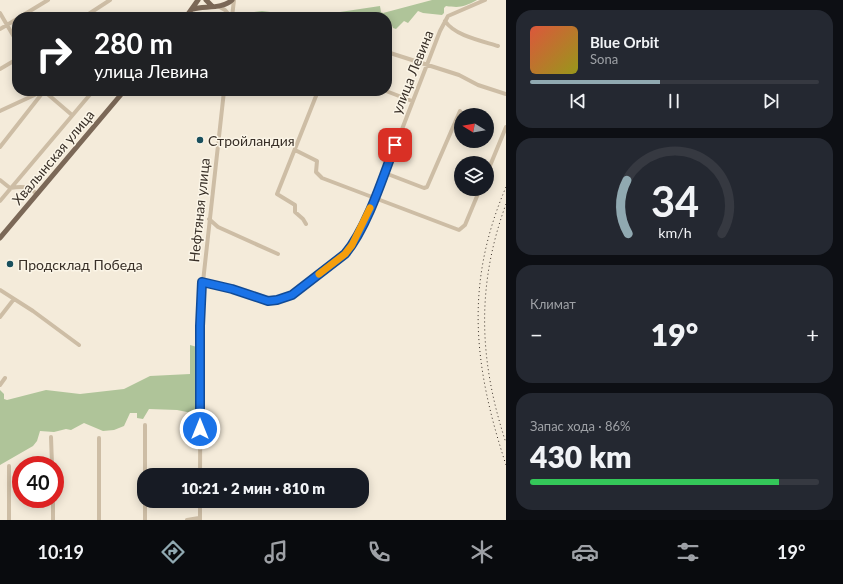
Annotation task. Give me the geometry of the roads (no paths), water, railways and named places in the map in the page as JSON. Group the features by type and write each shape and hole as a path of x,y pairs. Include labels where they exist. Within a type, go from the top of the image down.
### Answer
{"main road":[{"path":"190,12 198,0"},
{"path":"206,0 212,6"},
{"path":"193,9 226,5 233,0"},
{"name":"Хвалынская улица","path":"0,238 120,96"}],"street":[{"path":"28,12 48,0"},
{"path":"92,12 110,0"},
{"path":"232,12 233,0"},
{"name":"улица Левина","path":"202,282 232,289 268,301 277,300 292,295 345,254 352,245 375,199 426,65 445,21 448,16 485,0"},
{"path":"218,6 227,12"},
{"path":"0,13 12,34"},
{"path":"445,21 448,27 458,32 498,46"},
{"path":"0,29 12,22"},
{"path":"392,54 459,75 478,85 506,94"},
{"path":"0,69 12,62"},
{"path":"392,94 412,102"},
{"path":"0,111 33,96"},
{"path":"0,147 40,96"},
{"path":"50,96 72,115"},
{"path":"0,201 89,96"},
{"name":"Нефтяная улица","path":"200,468 200,326 202,282 223,96"},
{"path":"306,224 295,212 295,205 277,194 316,96"},
{"path":"384,173 424,188 427,187 454,125"},
{"path":"494,156 506,127"},
{"path":"295,150 316,161 316,172 322,178 459,230 465,225 477,196"},
{"path":"0,180 10,188 22,186 37,194"},
{"path":"209,219 218,227 278,254"},
{"path":"0,290 33,311 79,345"},
{"path":"0,317 14,299"},
{"path":"0,385 5,378"},
{"path":"145,425 145,468"},
{"path":"51,437 52,456"},
{"path":"99,438 99,520"},
{"path":"8,520 9,466"},
{"path":"53,508 54,520"},
{"path":"145,508 145,520"},
{"path":"187,520 200,519 200,508"}],"railway":[{"path":"506,187 493,223 484,258 479,292 478,326 481,360 487,394 495,429 506,465"},
{"path":"506,204 496,234 490,264 486,294 485,324 486,353 490,383 506,443"}],"place":[{"name":"Стройландия","path":"200,140"},
{"name":"Продсклад Победа","path":"10,264"}]}
